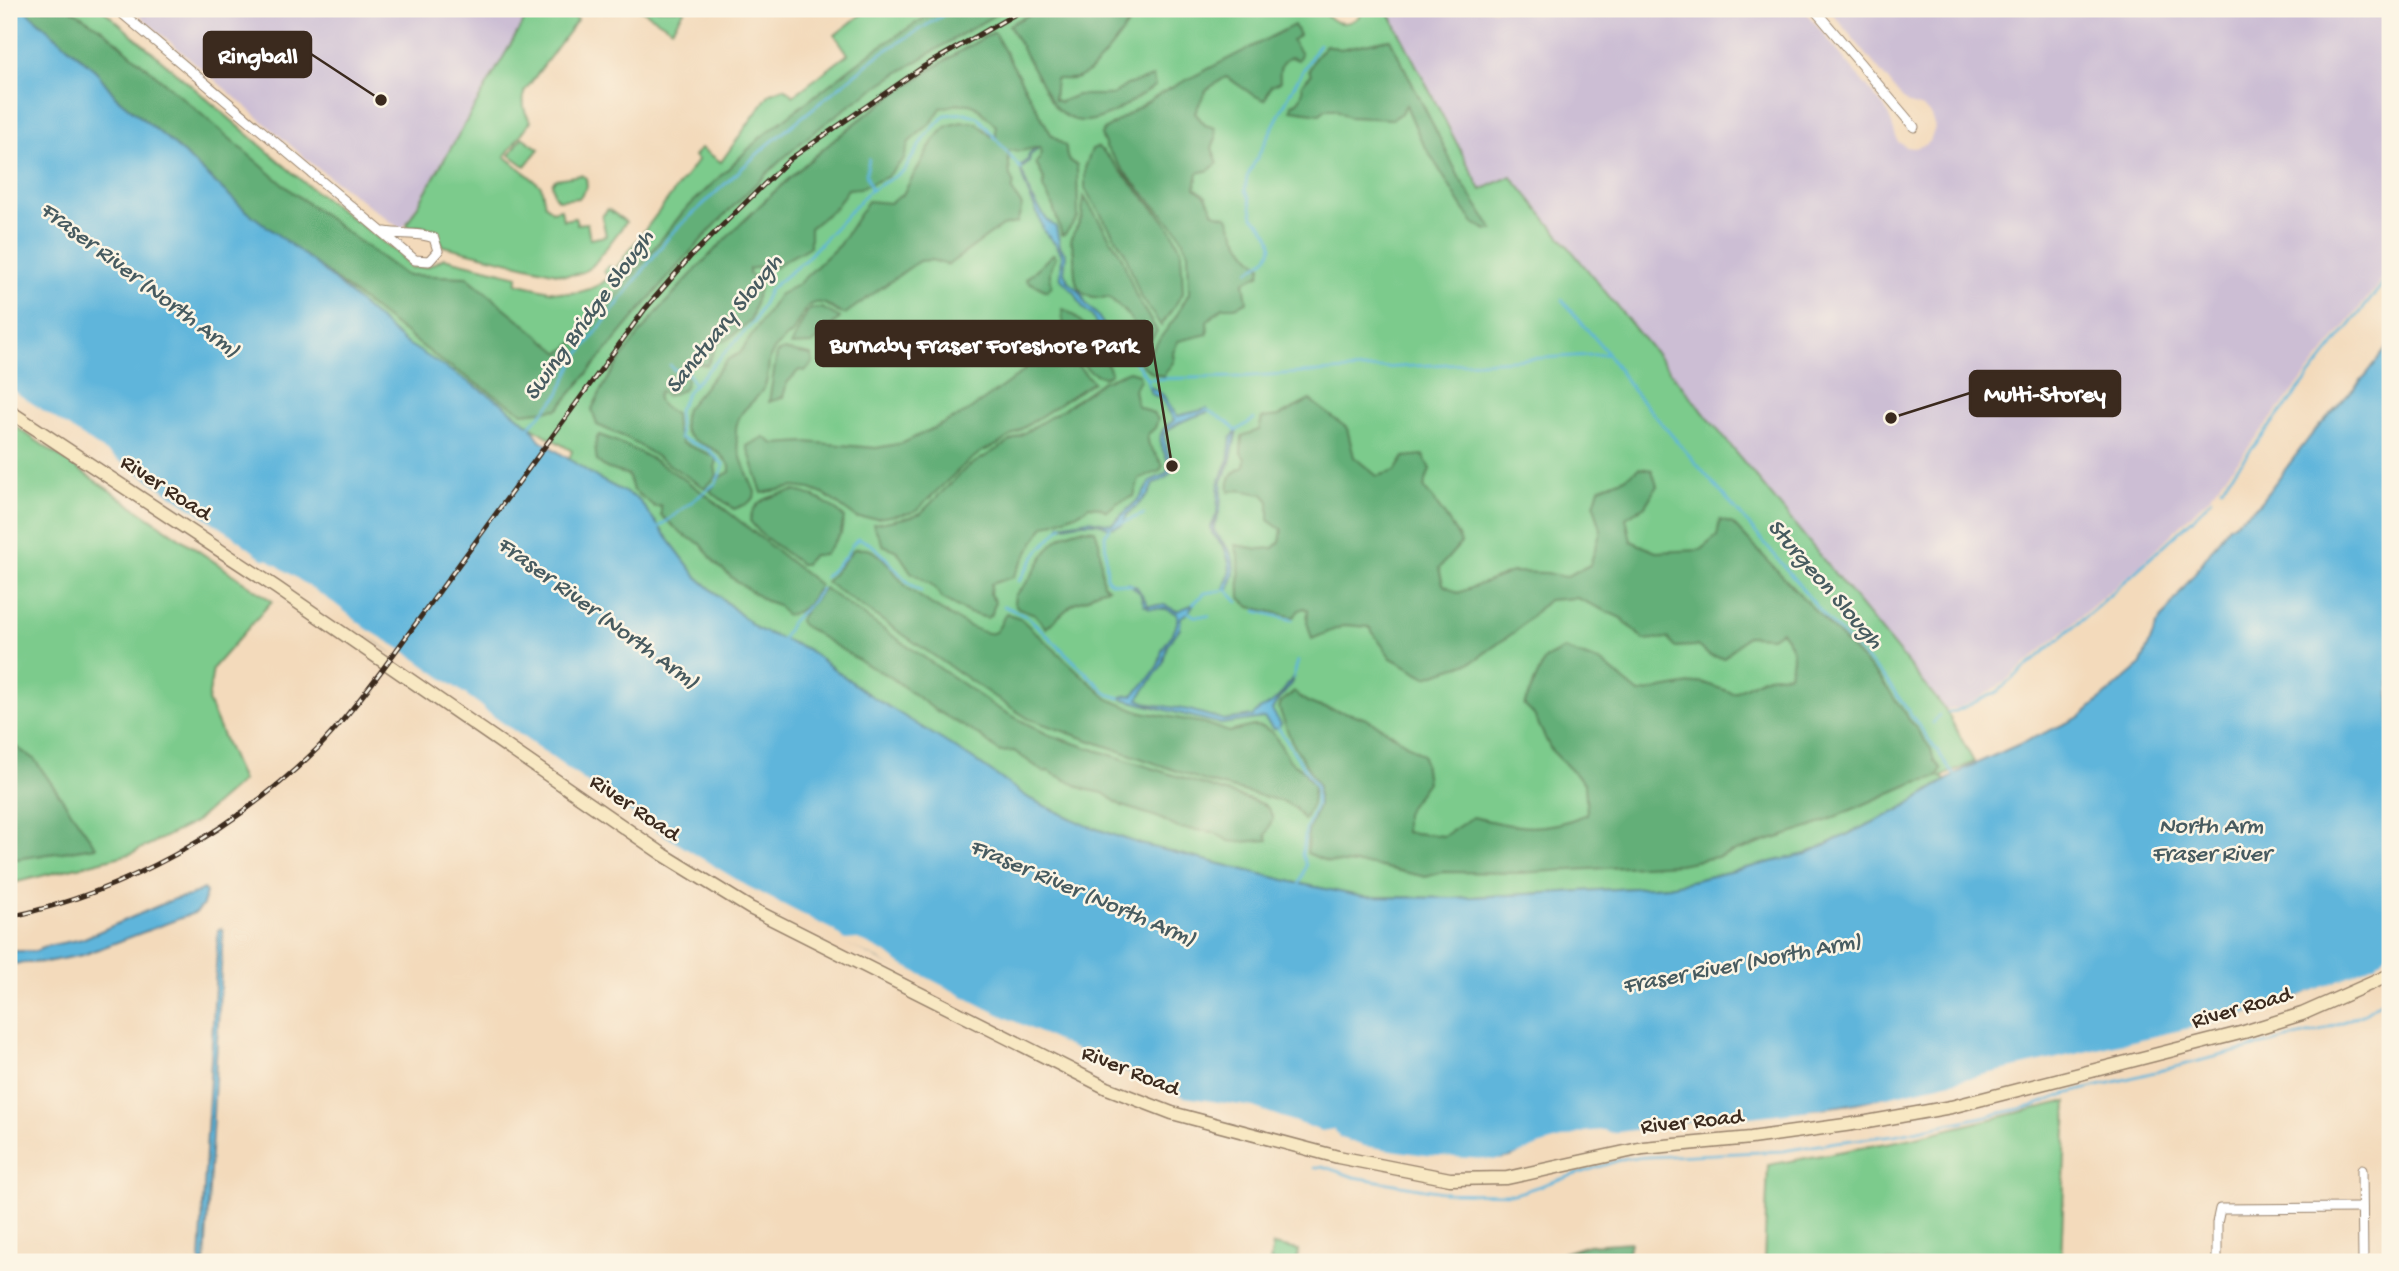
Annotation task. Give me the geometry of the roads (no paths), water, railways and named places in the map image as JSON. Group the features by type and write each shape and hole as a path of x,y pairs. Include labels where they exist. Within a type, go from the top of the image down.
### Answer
{"street":[{"path":"117,9 420,262 433,259 438,251 437,242 431,236 385,232"},
{"path":"1814,9 1914,127"},
{"name":"River Road","path":"9,411 277,588 664,855 750,908 1107,1088 1172,1113 1338,1157 1450,1179 1507,1178 1643,1148 1751,1138 1867,1122 1951,1107 2244,1031 2302,1014 2390,975"},
{"path":"2362,1170 2363,1262"},
{"path":"2217,1262 2217,1223 2220,1209 2362,1208"}],"water":[{"name":"North Arm Fraser River","path":"9,9 24,9 96,71 116,97 171,142 244,209 316,264 403,341 499,401 530,426 540,440 599,479 638,499 697,577 757,629 807,649 865,692 973,759 1030,799 1085,825 1140,844 1363,897 1454,898 1669,886 1806,854 1899,810 1966,768 2080,717 2140,666 2157,625 2228,527 2258,505 2313,433 2366,375 2390,344 2390,956 2376,968 2227,1024 1989,1081 1803,1112 1555,1146 1483,1165 1402,1157 1327,1139 1251,1111 1186,1101 1107,1073 769,904 668,841 9,394"},
{"path":"1035,150 1030,155 1029,162 1021,169 1031,196 1047,220 1056,227 1060,246 1066,255 1064,272 1068,281 1081,293 1086,304 1097,315 1123,353 1114,353 1107,345 1092,316 1061,279 1061,253 1043,229 1020,167 1028,160 1029,154"},
{"path":"1148,385 1163,395 1177,416 1207,409 1208,412 1179,423 1164,434 1172,469 1164,479 1154,483 1148,495 1127,515 1122,525 1110,528 1099,523 1078,523 1060,527 1089,520 1112,524 1140,498 1152,480 1166,474 1169,465 1160,436 1164,428 1174,420 1161,398 1151,394"},
{"path":"1237,430 1230,463 1222,481 1220,510 1214,526 1214,531 1229,550 1233,560 1234,574 1228,591 1224,588 1230,573 1229,562 1224,547 1212,533 1211,527 1217,514 1219,482 1228,462 1231,438"},
{"path":"1128,583 1137,587 1148,605 1164,605 1177,611 1194,604 1188,613 1181,617 1180,628 1167,646 1162,665 1138,699 1224,720 1253,716 1278,697 1294,675 1291,685 1272,710 1281,724 1278,728 1273,729 1264,718 1221,724 1119,698 1133,695 1153,673 1177,620 1177,614 1166,609 1144,605 1140,593"},
{"path":"203,889 206,892 203,905 197,912 83,955 46,962 9,964 9,951 36,951 82,939"},
{"path":"221,928 223,931 205,1262 200,1262 218,930"}],"waterway":[{"name":"Swing Bridge Slough","path":"530,426 558,396 575,360 671,234 764,148 880,54 953,9"},
{"path":"1249,271 1268,256 1272,245 1265,229 1253,217 1245,191 1247,177 1319,44"},
{"name":"Sanctuary Slough","path":"658,528 716,483 724,465 709,450 680,438 678,410 688,391 754,322 770,289 805,260 868,192 904,171 924,138 945,115 965,113 978,117 1021,169"},
{"path":"869,159 866,174 871,189"},
{"path":"2221,488 2390,275"},
{"name":"Sturgeon Slough","path":"1562,300 1605,350 1632,389 1827,619 1886,680 1955,776"},
{"path":"1121,352 1138,366 1149,386"},
{"path":"1147,379 1236,377 1608,354"},
{"path":"670,365 673,369 689,374 694,385"},
{"path":"1206,410 1226,421 1236,431"},
{"path":"1236,431 1254,419"},
{"path":"1948,712 1997,692 2098,606 2195,517 2212,498"},
{"path":"1121,523 1144,514"},
{"path":"1019,581 1039,550 1062,526"},
{"path":"1110,528 1105,535 1107,579 1132,585"},
{"path":"825,577 858,539 876,548 912,586 921,591"},
{"path":"781,642 792,621 821,589"},
{"path":"1226,589 1238,602"},
{"path":"1193,604 1205,593 1226,590"},
{"path":"1004,606 1028,617 1108,694 1120,698"},
{"path":"1187,611 1194,616 1209,616"},
{"path":"1256,611 1293,620"},
{"path":"1293,678 1298,661"},
{"path":"1933,723 1939,715"},
{"path":"1277,726 1316,786 1316,804 1306,830 1302,855 1306,865 1299,885"},
{"path":"1314,1168 1322,1166 1354,1177 1448,1193 1515,1194 1626,1158 1783,1151 1894,1135 2033,1106 2066,1094 2320,1031 2365,1013 2390,995"}],"railway":[{"path":"9,917 94,892 175,855 213,832 285,778 318,748 359,700 645,309 690,257 790,159 923,67 1024,9"}],"place":[{"name":"Ringball","path":"381,100"},
{"name":"Multi-Storey","path":"1891,418"},
{"name":"Burnaby Fraser Foreshore Park","path":"1172,466"}],"water label":[{"name":"Fraser River (North Arm)","path":"139,281"},
{"name":"Fraser River (North Arm)","path":"597,614"},
{"name":"Fraser River (North Arm)","path":"1082,894"},
{"name":"Fraser River (North Arm)","path":"1742,965"}]}
